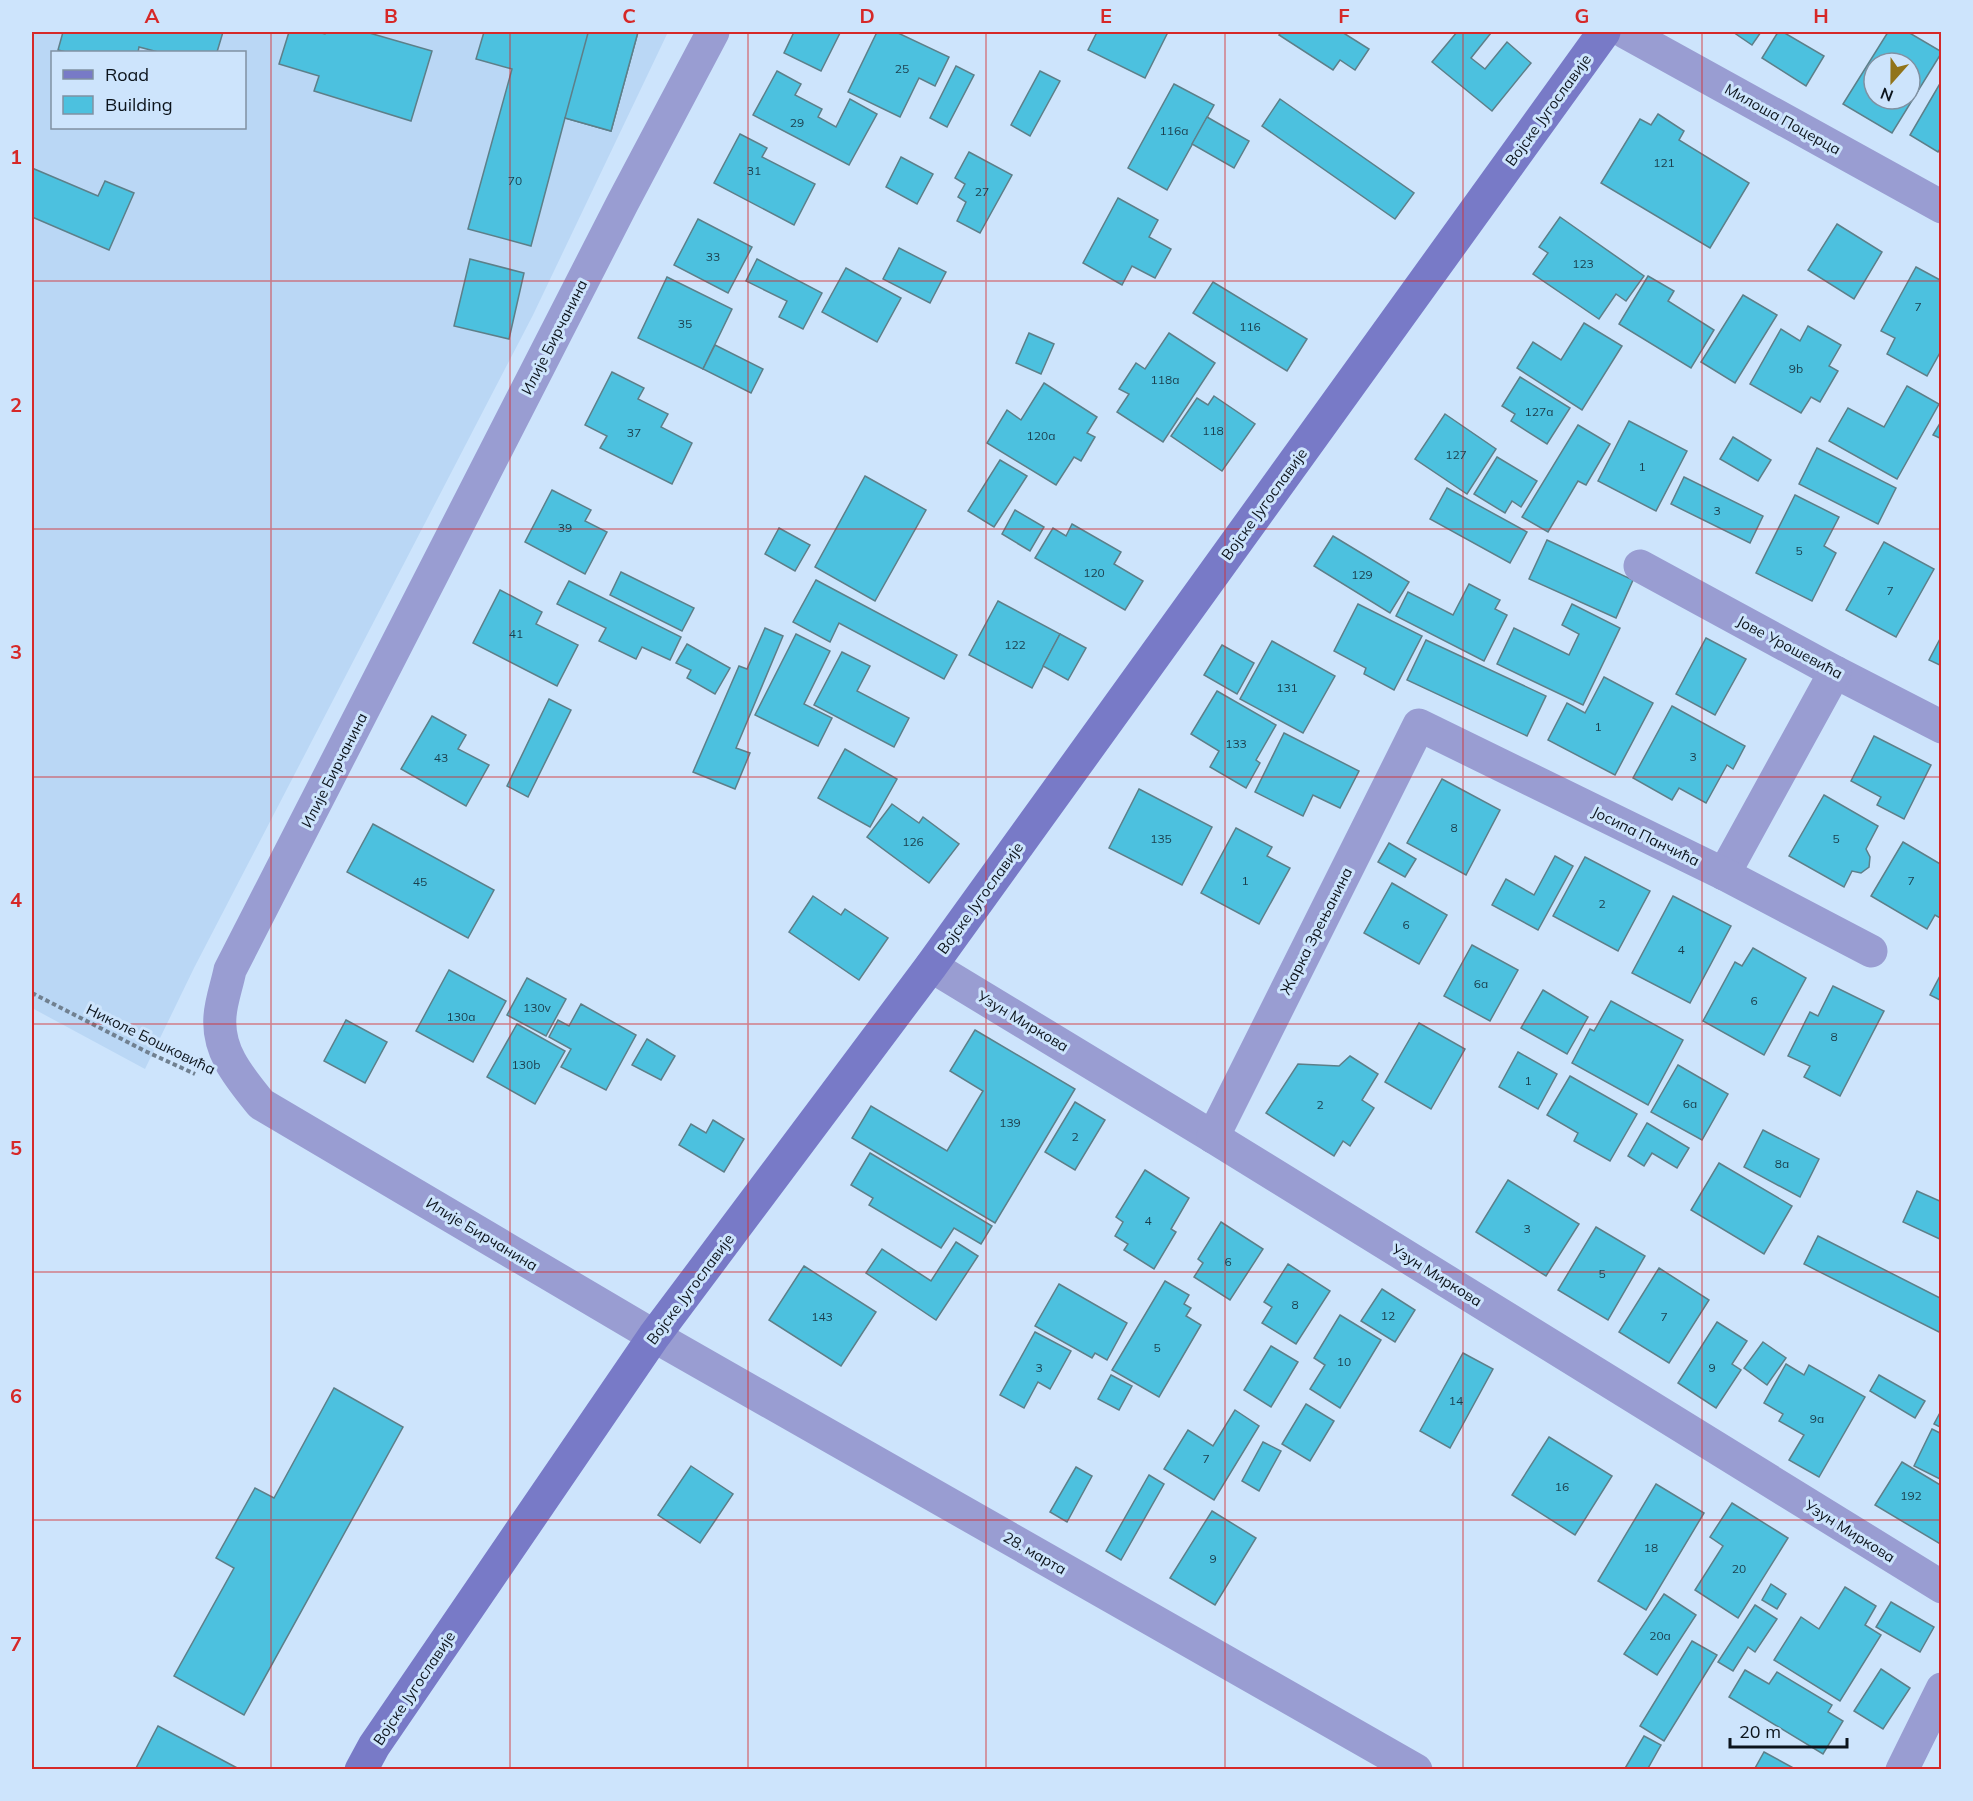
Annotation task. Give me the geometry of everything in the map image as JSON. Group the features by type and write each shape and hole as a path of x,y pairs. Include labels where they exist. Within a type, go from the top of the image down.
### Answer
{"main road":[{"name":"Војске Југославије","path":"361,1770 374,1746 654,1336 931,966 1604,32"}],"street":[{"name":"Илије Бирчанина","path":"654,1336 261,1104 233,1069 221,1042 220,1016 230,970 623,202 713,32"},
{"name":"Милоша Поцерца","path":"1625,32 1941,207"},
{"name":"Јове Урошевића","path":"1640,566 1941,727"},
{"path":"1724,874 1835,672"},
{"name":"Јосипа Панчића","path":"1419,725 1724,874 1871,951"},
{"name":"Жарка Зрењанина","path":"1213,1137 1419,725"},
{"name":"Узун Миркова","path":"931,966 1213,1137 1941,1587"},
{"name":"28. марта","path":"654,1336 1416,1770"},
{"path":"1902,1770 1941,1689"}],"path":[{"name":"Николе Бошковића","path":"32,993 145,1051 198,1075"}],"shaded area":[{"path":"32,32 668,32 533,315 194,968 145,1069 32,1008"}],"building":[{"path":"63,32 223,32 217,51 154,51 139,47 138,51 58,50"},
{"path":"289,32 325,34 326,32 366,32 432,51 411,121 314,91 319,76 279,64"},
{"path":"484,32 638,32 611,131 565,118 531,246 468,229 512,69 476,59"},
{"path":"583,32 638,32 611,131 565,118 588,33"},
{"path":"794,32 840,33 821,71 784,53"},
{"path":"877,32 896,32 949,57 935,86 919,78 900,117 848,92"},
{"path":"1097,32 1168,32 1145,78 1088,50"},
{"path":"1281,32 1342,32 1369,49 1355,70 1340,60 1333,70 1279,35"},
{"path":"1457,32 1491,33 1471,58 1485,69 1507,42 1531,63 1492,111 1432,62"},
{"path":"1733,32 1761,32 1752,45"},
{"path":"1778,32 1783,32 1824,56 1806,86 1762,58"},
{"path":"1888,32 1908,32 1942,52 1922,84 1922,51 1876,51"},
{"path":"956,66 974,75 947,127 930,118"},
{"path":"777,71 801,84 795,95 822,109 818,117 836,127 850,99 877,114 849,165 753,115"},
{"path":"1040,71 1060,81 1030,136 1011,125"},
{"path":"1862,74 1862,111 1906,111 1892,133 1843,104"},
{"path":"1942,80 1942,146 1938,152 1910,135"},
{"path":"1174,84 1214,105 1167,190 1128,168"},
{"path":"1280,99 1414,193 1395,219 1262,126"},
{"path":"1658,114 1684,131 1679,140 1749,183 1710,248 1601,183 1640,119 1651,125"},
{"path":"1207,117 1249,141 1234,168 1192,144"},
{"path":"740,134 767,148 762,157 815,184 794,225 714,183"},
{"path":"969,152 1012,175 980,233 957,221 966,202 958,197 965,184 955,178"},
{"path":"901,157 933,174 917,204 886,187"},
{"path":"32,168 98,196 105,181 134,193 109,250 32,217"},
{"path":"1118,198 1158,220 1149,237 1171,249 1155,278 1132,266 1122,285 1083,263"},
{"path":"1560,217 1644,276 1626,301 1616,294 1599,319 1533,274 1548,253 1539,247"},
{"path":"698,219 752,247 728,293 674,265"},
{"path":"1837,224 1882,252 1854,299 1808,270"},
{"path":"899,248 946,272 930,303 883,279"},
{"path":"470,259 524,273 509,339 454,326"},
{"path":"757,259 822,293 803,329 779,317 787,301 746,281"},
{"path":"1916,267 1942,281 1942,349 1927,376 1887,354 1895,338 1881,331"},
{"path":"846,268 901,298 877,342 822,312"},
{"path":"1648,276 1674,291 1668,301 1714,330 1691,368 1619,324"},
{"path":"667,277 732,309 703,369 638,338"},
{"path":"1213,282 1307,339 1287,371 1193,313"},
{"path":"1743,295 1777,315 1735,383 1701,362"},
{"path":"1584,323 1622,346 1582,410 1517,368 1533,342 1561,360"},
{"path":"1808,326 1841,345 1829,366 1838,371 1820,402 1811,397 1801,413 1750,384 1781,329 1800,341"},
{"path":"1029,333 1054,344 1041,374 1016,363"},
{"path":"1169,333 1215,363 1163,442 1117,412 1129,394 1119,389 1136,363 1145,369"},
{"path":"715,345 763,369 751,393 703,369"},
{"path":"612,372 644,388 638,399 668,414 661,427 692,443 672,484 600,448 607,436 585,425"},
{"path":"1520,377 1570,408 1547,444 1511,421 1515,414 1502,406"},
{"path":"1044,383 1097,417 1087,433 1095,437 1081,461 1074,457 1056,485 987,443 1007,410 1021,420"},
{"path":"1907,386 1939,404 1897,479 1829,441 1848,408 1884,427"},
{"path":"1214,396 1255,424 1222,471 1171,436 1197,398 1208,405"},
{"path":"1445,414 1496,449 1467,494 1415,459"},
{"path":"1942,420 1942,439 1933,435"},
{"path":"1629,421 1687,451 1656,511 1598,481"},
{"path":"1578,425 1610,444 1586,485 1578,481 1548,532 1522,517"},
{"path":"1733,437 1771,460 1758,481 1720,459"},
{"path":"1817,448 1896,488 1878,524 1799,484"},
{"path":"1497,457 1537,481 1521,507 1512,501 1505,513 1474,494"},
{"path":"1000,460 1027,476 994,527 968,511"},
{"path":"865,476 926,510 875,601 815,567"},
{"path":"1684,477 1763,516 1750,543 1671,504"},
{"path":"1447,488 1527,532 1510,563 1430,519"},
{"path":"552,490 591,510 585,521 607,532 585,574 525,542"},
{"path":"1795,495 1839,517 1824,546 1836,553 1812,601 1756,573"},
{"path":"1015,510 1044,527 1030,551 1002,534"},
{"path":"1072,524 1121,552 1114,564 1143,581 1125,610 1035,558 1053,528 1066,536"},
{"path":"779,528 810,545 795,571 765,554"},
{"path":"1333,536 1409,582 1390,613 1314,566"},
{"path":"1547,540 1633,580 1616,618 1529,579"},
{"path":"1884,542 1934,569 1896,637 1846,610"},
{"path":"621,572 694,608 682,631 610,595"},
{"path":"816,580 957,655 944,679 839,623 830,642 793,622"},
{"path":"569,581 681,637 670,660 642,647 636,659 599,641 606,628 557,604"},
{"path":"1469,584 1500,600 1495,609 1507,615 1484,661 1396,616 1408,592 1453,615"},
{"path":"500,590 542,612 536,624 578,645 557,686 473,643"},
{"path":"998,601 1060,634 1032,688 969,655"},
{"path":"1358,604 1422,636 1394,690 1364,674 1366,668 1334,651"},
{"path":"1572,604 1620,628 1583,705 1497,664 1514,628 1569,655 1579,634 1562,625"},
{"path":"765,628 783,636 736,748 750,753 735,789 693,772 739,666 747,669"},
{"path":"796,634 830,651 804,704 832,718 818,746 755,715"},
{"path":"1060,634 1086,648 1068,680 1043,666"},
{"path":"1942,635 1942,666 1929,660"},
{"path":"1706,638 1746,659 1715,715 1676,694"},
{"path":"1426,640 1546,696 1527,736 1407,680"},
{"path":"1272,641 1335,676 1303,733 1240,699"},
{"path":"687,644 730,668 715,694 687,678 691,670 676,663"},
{"path":"1222,645 1254,663 1237,694 1204,675"},
{"path":"842,652 870,666 857,691 909,718 894,747 814,705"},
{"path":"1604,677 1653,703 1615,775 1548,740 1567,703 1585,713"},
{"path":"1217,691 1276,725 1256,760 1260,763 1246,788 1210,767 1219,751 1191,734"},
{"path":"549,699 571,710 528,797 507,786"},
{"path":"1672,706 1745,746 1733,769 1727,765 1706,803 1679,788 1672,800 1633,778"},
{"path":"432,716 466,735 458,749 489,765 466,806 401,769"},
{"path":"1284,733 1359,771 1340,808 1313,795 1303,816 1255,792"},
{"path":"1874,736 1931,765 1904,819 1877,805 1881,797 1851,781"},
{"path":"845,749 897,779 870,827 818,798"},
{"path":"1442,779 1500,810 1466,875 1407,843"},
{"path":"1139,789 1212,827 1182,885 1109,848"},
{"path":"1824,795 1878,826 1866,849 1870,857 1869,867 1861,873 1852,871 1844,887 1789,856"},
{"path":"892,804 919,823 923,817 959,844 929,883 867,837"},
{"path":"373,824 494,890 468,938 347,872"},
{"path":"1236,828 1272,847 1267,856 1290,868 1259,924 1201,893"},
{"path":"1903,842 1942,865 1942,919 1935,915 1927,929 1871,896"},
{"path":"1389,843 1416,859 1405,877 1378,862"},
{"path":"1555,856 1573,866 1538,930 1492,905 1506,879 1534,895"},
{"path":"1585,857 1650,891 1618,951 1553,916"},
{"path":"1392,883 1447,915 1419,964 1364,933"},
{"path":"813,896 841,915 845,909 888,938 859,980 789,932"},
{"path":"1673,896 1731,926 1690,1003 1632,973"},
{"path":"1472,945 1518,970 1490,1021 1444,996"},
{"path":"1753,948 1806,978 1764,1055 1703,1021 1735,962 1742,966"},
{"path":"449,970 506,1001 473,1062 416,1031"},
{"path":"1942,974 1942,1001 1930,995"},
{"path":"527,978 566,999 546,1036 507,1015"},
{"path":"1833,986 1884,1011 1840,1096 1804,1077 1810,1066 1788,1056 1810,1012 1818,1016"},
{"path":"1543,990 1588,1017 1567,1054 1521,1028"},
{"path":"1611,1001 1683,1040 1648,1105 1572,1063 1590,1029 1594,1031"},
{"path":"581,1004 636,1035 606,1090 561,1067 571,1049 549,1037 558,1020 569,1026"},
{"path":"346,1020 387,1042 365,1083 324,1061"},
{"path":"1419,1023 1465,1049 1431,1109 1385,1082"},
{"path":"517,1024 565,1051 535,1104 487,1077"},
{"path":"975,1030 1075,1089 995,1223 852,1138 871,1106 947,1151 983,1091 950,1071"},
{"path":"647,1039 675,1056 661,1080 632,1065"},
{"path":"1518,1052 1557,1074 1538,1109 1499,1087"},
{"path":"1350,1056 1378,1074 1362,1100 1374,1108 1350,1146 1343,1141 1334,1156 1266,1113 1298,1064 1339,1066"},
{"path":"1678,1065 1728,1094 1702,1140 1651,1112"},
{"path":"1570,1076 1637,1114 1610,1161 1574,1141 1578,1133 1547,1115"},
{"path":"1075,1102 1105,1120 1075,1170 1045,1152"},
{"path":"713,1120 744,1139 724,1172 679,1145 691,1124 706,1133"},
{"path":"1647,1123 1689,1148 1677,1168 1652,1153 1644,1166 1628,1156"},
{"path":"1763,1130 1819,1159 1800,1197 1744,1167"},
{"path":"870,1153 992,1226 981,1244 954,1228 941,1248 869,1205 873,1198 851,1185"},
{"path":"1719,1163 1792,1206 1764,1254 1691,1210"},
{"path":"1145,1170 1189,1198 1171,1229 1176,1232 1154,1269 1124,1250 1128,1244 1115,1236 1123,1222 1116,1217"},
{"path":"1508,1180 1579,1224 1546,1276 1476,1232"},
{"path":"1917,1191 1942,1202 1942,1240 1903,1222"},
{"path":"1221,1222 1263,1249 1230,1300 1194,1277 1203,1263 1198,1259"},
{"path":"1596,1227 1645,1256 1608,1320 1558,1290"},
{"path":"1818,1236 1942,1299 1942,1327 1939,1332 1804,1264"},
{"path":"956,1242 978,1256 936,1320 866,1273 882,1249 931,1281"},
{"path":"1288,1264 1330,1291 1296,1344 1262,1323 1272,1307 1264,1302"},
{"path":"804,1266 876,1312 841,1366 769,1320"},
{"path":"1659,1268 1709,1300 1669,1363 1619,1332"},
{"path":"1165,1281 1189,1295 1184,1304 1191,1308 1186,1316 1201,1325 1159,1397 1112,1370"},
{"path":"1059,1284 1127,1323 1107,1360 1095,1353 1092,1358 1035,1326"},
{"path":"1382,1289 1415,1310 1395,1342 1361,1321"},
{"path":"1340,1315 1381,1340 1340,1408 1310,1389 1325,1365 1314,1358"},
{"path":"1717,1322 1747,1341 1732,1364 1741,1370 1716,1408 1678,1383"},
{"path":"1035,1332 1071,1351 1050,1389 1038,1382 1024,1408 1000,1395"},
{"path":"1763,1342 1786,1358 1767,1385 1744,1368"},
{"path":"1271,1346 1298,1362 1271,1407 1244,1390"},
{"path":"1463,1353 1493,1369 1450,1448 1420,1431"},
{"path":"1786,1364 1804,1375 1809,1365 1865,1397 1819,1477 1789,1460 1804,1435 1779,1421 1783,1414 1764,1403"},
{"path":"1111,1375 1132,1386 1119,1410 1098,1399"},
{"path":"1879,1375 1925,1401 1915,1418 1870,1391"},
{"path":"334,1388 403,1427 244,1715 174,1676 234,1568 216,1558 255,1488 274,1498"},
{"path":"1306,1404 1334,1421 1310,1461 1282,1444"},
{"path":"1942,1409 1942,1428 1934,1424"},
{"path":"1235,1410 1259,1426 1214,1500 1164,1469 1188,1430 1213,1446"},
{"path":"1932,1429 1942,1434 1942,1480 1914,1466"},
{"path":"1549,1437 1612,1476 1575,1535 1512,1495"},
{"path":"1263,1442 1281,1451 1259,1491 1242,1481"},
{"path":"1902,1462 1942,1486 1942,1545 1875,1505"},
{"path":"691,1466 733,1494 700,1543 658,1515"},
{"path":"1076,1467 1092,1476 1067,1522 1050,1512"},
{"path":"1149,1475 1164,1484 1121,1560 1106,1551"},
{"path":"1656,1484 1704,1513 1646,1610 1598,1581"},
{"path":"1732,1503 1788,1538 1738,1618 1695,1590 1723,1546 1710,1537"},
{"path":"1212,1511 1256,1538 1215,1605 1170,1578"},
{"path":"1771,1584 1786,1594 1777,1609 1762,1600"},
{"path":"1845,1587 1876,1606 1865,1625 1881,1635 1840,1701 1774,1660 1801,1617 1819,1629"},
{"path":"1664,1594 1696,1615 1657,1675 1624,1654"},
{"path":"1891,1602 1934,1627 1920,1652 1876,1627"},
{"path":"1755,1605 1777,1619 1755,1652 1748,1647 1733,1671 1718,1662"},
{"path":"1692,1641 1717,1655 1664,1741 1640,1726"},
{"path":"1881,1669 1910,1688 1883,1729 1854,1711"},
{"path":"1745,1670 1769,1684 1777,1672 1832,1705 1828,1712 1843,1721 1823,1754 1729,1697"},
{"path":"158,1726 241,1770 135,1770"},
{"path":"1644,1736 1661,1745 1647,1770 1624,1770"},
{"path":"1764,1752 1797,1770 1754,1770"}]}
